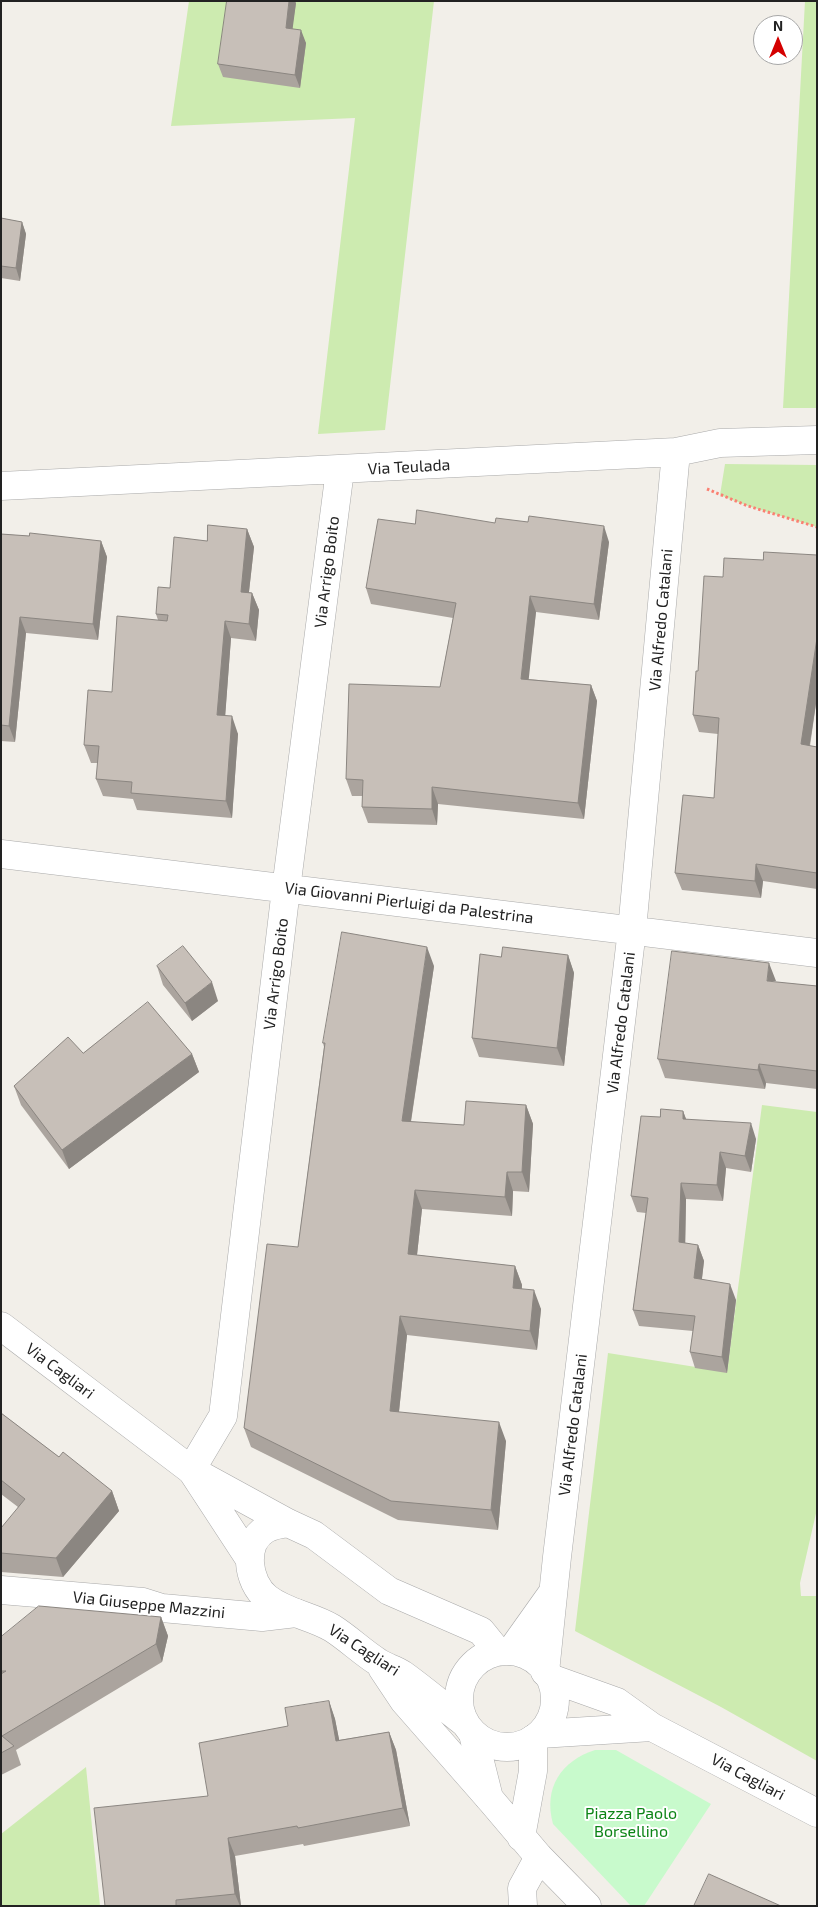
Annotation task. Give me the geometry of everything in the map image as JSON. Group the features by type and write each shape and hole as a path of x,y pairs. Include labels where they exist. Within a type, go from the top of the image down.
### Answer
{"street":[{"name":"Via Teulada","path":"1,486 340,470 675,464 720,444 817,440"},
{"name":"Via Alfredo Catalani","path":"548,1675 553,1592 632,930 675,464"},
{"name":"Via Arrigo Boito","path":"191,1470 223,1416 286,888 340,470"},
{"name":"Via Giovanni Pierluigi da Palestrina","path":"1,854 817,953"},
{"name":"Via Cagliari","path":"1,1326 191,1470 288,1524 314,1535 389,1591 481,1631 504,1651"},
{"name":"Via Cagliari","path":"191,1470 249,1558 256,1583 267,1598 332,1628 379,1663 400,1673 469,1728"},
{"path":"249,1558 251,1546 266,1529 288,1524"},
{"name":"Via Giuseppe Mazzini","path":"1,1590 143,1602 162,1608 262,1617 296,1613"},
{"path":"489,1798 469,1728 460,1709 459,1693 463,1679 472,1666 484,1658 504,1651 553,1592"},
{"path":"469,1728 484,1742 511,1747 525,1744 548,1724 554,1709 554,1693 548,1675 540,1665 528,1656 504,1651"},
{"path":"379,1663 404,1701 521,1837 587,1906"},
{"name":"Via Cagliari","path":"548,1675 617,1702 652,1728 817,1813"},
{"path":"536,1736 652,1728"},
{"path":"521,1837 533,1771 536,1736"},
{"path":"523,1906 522,1888 539,1857"}],"path":[{"path":"675,464 748,506 817,527"}],"green space":[{"path":"189,1 434,1 385,430 318,434 355,118 171,126"},
{"path":"805,1 817,1 817,408 783,408 803,65"},
{"path":"725,464 817,465 817,527 748,506 720,495"},
{"path":"762,1105 817,1112 817,1509 800,1583 801,1596 817,1596 817,1761 721,1707 575,1631 608,1353 727,1372"},
{"name":"Piazza Paolo Borsellino","path":"595,1750 616,1750 711,1804 644,1906 631,1906 553,1824 551,1799 553,1788 558,1778 573,1761"},
{"path":"86,1767 100,1906 1,1906 1,1834"}],"building":[{"path":"227,1 289,1 286,28 301,30 295,75 218,64"},
{"path":"1,218 22,222 16,268 1,266"},
{"path":"417,510 495,523 496,518 528,522 529,516 604,526 594,604 530,596 521,679 591,685 578,803 432,787 432,809 362,807 363,780 346,779 349,684 440,687 456,603 366,588 378,519 415,524"},
{"path":"208,525 247,529 241,592 252,593 249,624 225,621 217,715 232,716 226,801 131,793 132,782 96,779 99,746 84,745 88,690 112,692 117,616 167,621 168,615 156,614 158,587 170,588 174,537 207,541"},
{"path":"30,533 101,541 93,624 20,617 9,726 1,725 1,534 29,536"},
{"path":"764,552 817,555 817,638 801,744 817,747 817,873 756,864 755,881 675,873 683,795 714,798 719,718 693,715 696,671 698,671 704,576 723,577 724,558 763,560"},
{"path":"342,932 427,947 402,1121 464,1125 466,1101 526,1105 522,1172 507,1172 505,1197 415,1190 408,1254 515,1266 513,1288 534,1290 530,1331 400,1316 390,1411 499,1422 491,1510 391,1501 244,1428 267,1244 298,1247 325,1043 323,1043"},
{"path":"183,946 212,982 185,1003 157,966"},
{"path":"503,947 568,955 557,1048 472,1038 480,954 501,957"},
{"path":"672,951 769,963 767,981 817,986 817,1071 759,1064 758,1070 658,1059"},
{"path":"148,1002 192,1054 62,1150 14,1086 68,1037 83,1053"},
{"path":"661,1109 683,1111 683,1119 751,1123 745,1156 720,1152 717,1185 681,1183 679,1242 698,1245 694,1278 730,1284 722,1357 690,1352 695,1316 633,1310 648,1198 631,1196 641,1116 660,1117"},
{"path":"1,1413 59,1457 63,1452 112,1491 56,1558 1,1553 1,1528 25,1499 1,1480"},
{"path":"39,1606 161,1617 156,1644 2,1736 14,1746 1,1753 1,1674 6,1671 1,1671 1,1637"},
{"path":"329,1701 336,1741 389,1732 403,1808 298,1828 297,1826 228,1838 235,1894 176,1900 176,1906 105,1906 94,1808 208,1796 199,1743 288,1726 285,1708"},
{"path":"709,1874 781,1906 694,1906"}]}
